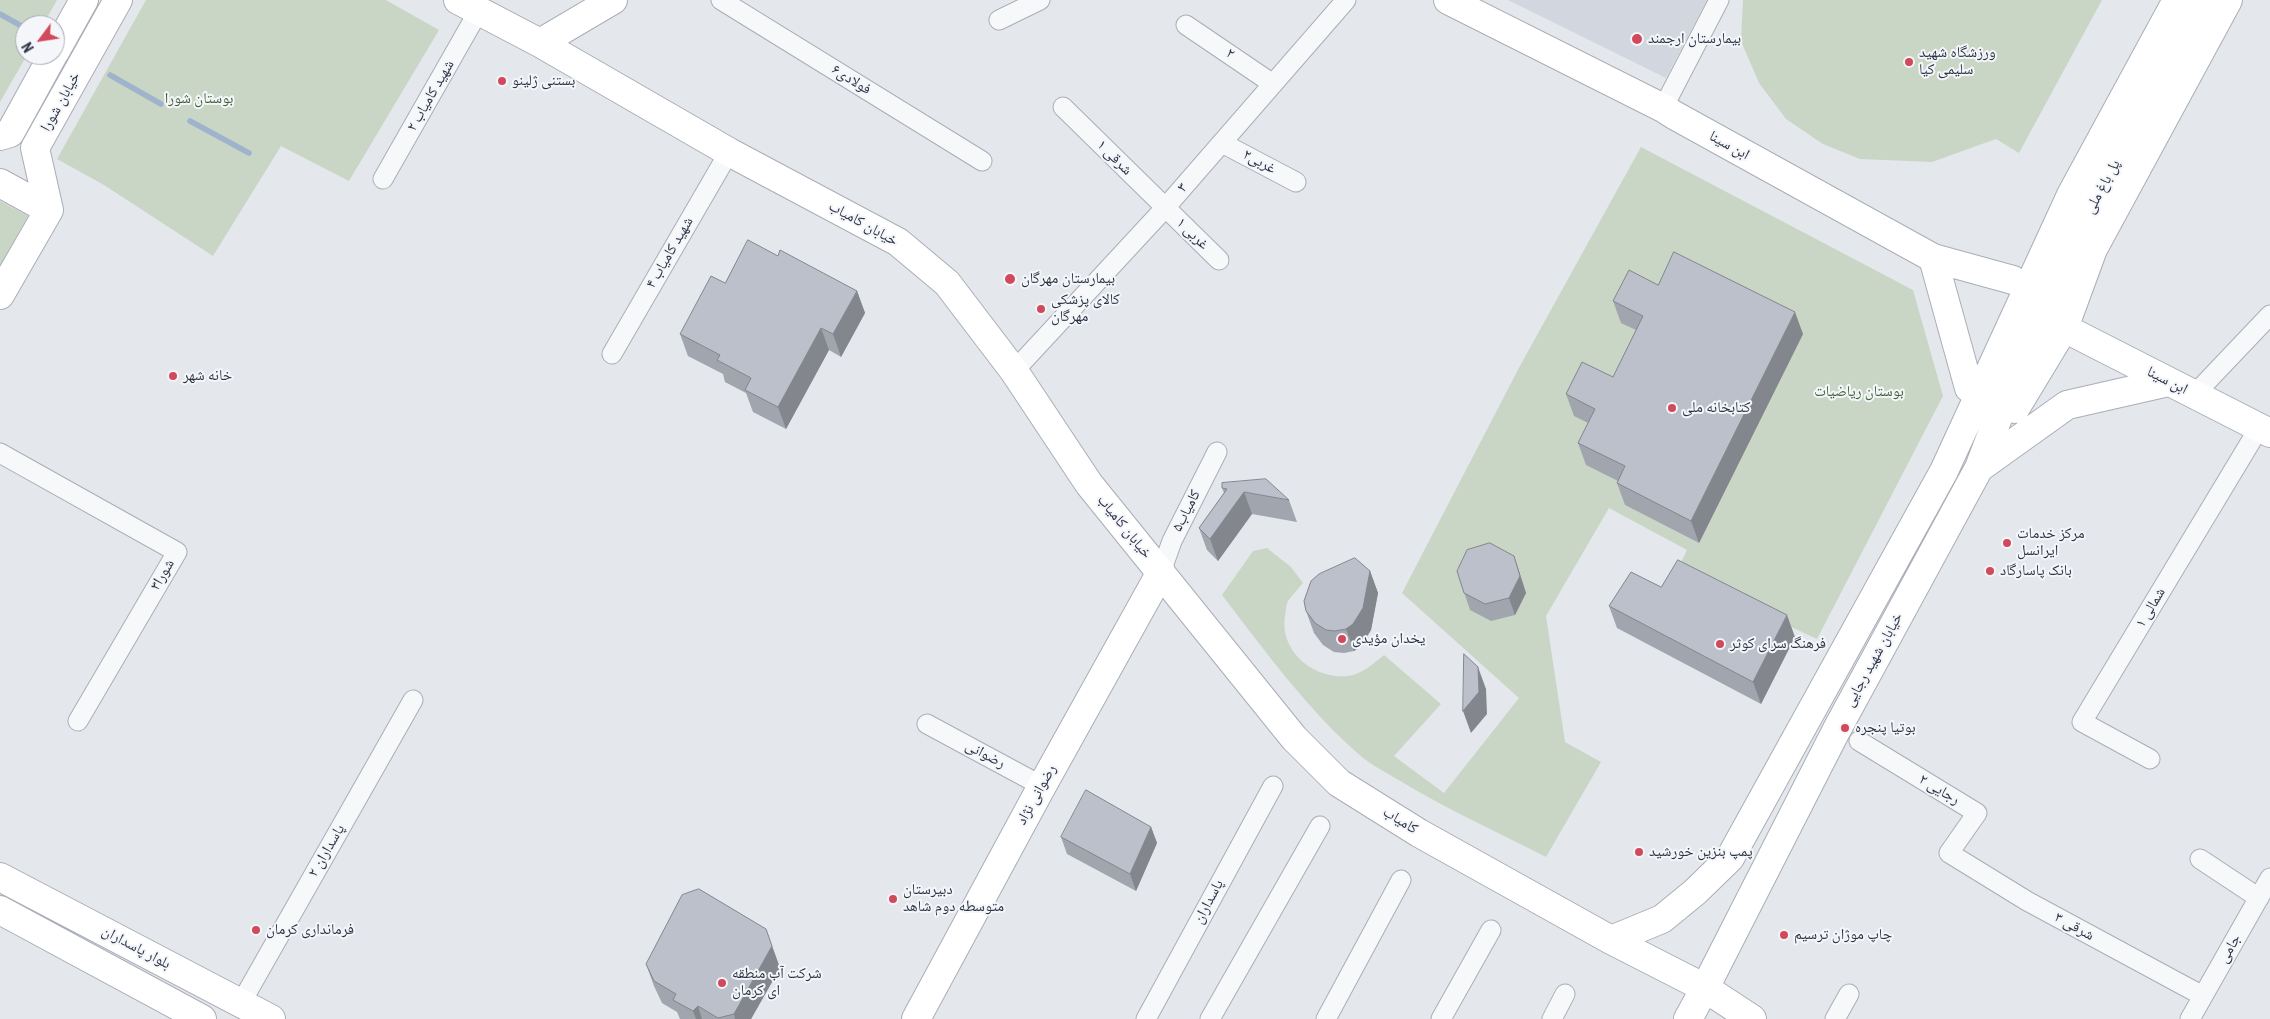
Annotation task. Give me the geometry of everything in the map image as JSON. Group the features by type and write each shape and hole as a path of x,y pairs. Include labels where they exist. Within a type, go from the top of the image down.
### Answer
{"main road":[{"name":"خیابان شورا","path":"65,34 84,0"},
{"name":"خیابان شورا","path":"49,210 35,148 118,0"},
{"path":"540,44 612,0"},
{"name":"ابن سینا","path":"1448,0 1663,108 1933,258 2013,280"},
{"path":"1944,471 1969,388 2013,280 2159,0"},
{"name":"پل باغ ملی","path":"2003,372 2020,304 2071,195 2177,0"},
{"name":"پل باغ ملی","path":"2003,372 2203,0"},
{"path":"1979,468 2064,328 2093,249 2228,0"},
{"name":"خیابان کامیاب","path":"468,6 540,44 729,152 898,242 947,283 1014,371 1089,484 1161,572"},
{"name":"خیابان شورا","path":"0,136 10,133 47,65"},
{"path":"0,182 49,210 0,294"},
{"path":"1933,258 1969,388"},
{"name":"ابن سینا","path":"2064,328 2264,430"},
{"name":"خیابان شهید رجایی","path":"1688,1019 1836,731 1979,468 2003,372"},
{"name":"خیابان شهید رجایی","path":"1612,940 1662,919 1695,892 1730,858 1944,471 2003,372"},
{"path":"1979,468 2067,405 2168,382"},
{"name":"رضوانی نژاد","path":"916,1019 1161,572"},
{"name":"کامیاب","path":"1161,572 1294,738 1339,783 1419,833 1612,940 1705,988 1752,1019"},
{"name":"بلوار پاسداران","path":"0,877 271,1019"},
{"name":"بلوار پاسداران","path":"0,910 202,1019"}],"street":[{"name":"فولادی۶","path":"721,0 982,161"},
{"path":"999,20 1040,0"},
{"name":"۳","path":"1014,371 1165,208 1346,0"},
{"path":"1663,108 1719,0"},
{"name":"شهید کامیاب ۲","path":"383,179 468,6"},
{"name":"۲","path":"1186,25 1273,84"},
{"name":"۱ شرقی","path":"1063,107 1165,208"},
{"name":"غربی۲","path":"1222,143 1296,182"},
{"name":"شهید کامیاب ۴","path":"612,354 729,152"},
{"name":"۱ غربی","path":"1165,208 1219,260"},
{"path":"2194,395 2270,315"},
{"name":"شمالی ۱","path":"2150,759 2082,722 2264,430"},
{"name":"کامیاب۵","path":"1161,572 1172,541 1217,452"},
{"name":"شورا۳","path":"0,453 176,552 78,721"},
{"name":"پاسداران ۲","path":"241,1003 413,700"},
{"name":"رضوانی","path":"927,724 1042,786"},
{"name":"رجایی ۲","path":"1859,741 1977,813 1949,853"},
{"name":"پاسداران","path":"1146,1019 1273,786"},
{"path":"1210,1019 1320,826"},
{"name":"شرقی ۳","path":"1949,853 2027,901 2203,996"},
{"path":"2200,859 2259,898"},
{"name":"جامی","path":"2190,1019 2270,878"},
{"path":"1326,1019 1401,880"},
{"path":"1441,1019 1491,930"},
{"path":"1552,1019 1565,994"},
{"path":"1835,1019 1849,994"}],"shaded area":[{"name":"بیمارستان ارجمند","path":"1508,0 1707,0 1666,78"}],"green space":[{"path":"0,0 57,0 49,15 15,15 15,65 21,65 0,102"},
{"name":"بوستان شورا","path":"146,0 386,0 439,30 349,181 281,146 213,256 104,185 57,159"},
{"name":"ورزشگاه شهید سلیمی کیا","path":"1743,0 2102,0 2019,153 1996,139 1932,162 1860,159 1823,144 1786,119 1759,83 1741,41"},
{"name":"بوستان ریاضیات","path":"1641,147 1913,290 1943,396 1817,639 1676,573 1687,550 1609,508 1546,616 1565,742 1601,762 1546,857 1437,802 1363,758 1306,701 1222,595 1253,551 1267,548 1291,567 1303,583 1287,603 1285,629 1293,651 1302,661 1323,673 1335,676 1348,676 1363,671 1384,655 1441,704 1394,756 1444,793 1519,698 1402,593 1521,364","holes":["1651,338 1699,543 1625,505 1633,488 1603,431"]},
{"path":"0,201 28,216 0,266"}],"building":[{"path":"748,240 778,256 780,250 857,291 833,334 821,328 778,407 745,390 751,378 717,360 720,355 680,334 711,276 725,283"},
{"name":"کتابخانه ملی","path":"1674,252 1795,312 1691,521 1617,483 1625,466 1578,443 1595,409 1566,394 1582,362 1613,377 1643,316 1613,301 1629,270 1658,285"},
{"path":"1266,479 1289,500 1244,492 1210,539 1199,528 1227,489 1222,488 1222,483"},
{"path":"1490,543 1514,556 1520,576 1509,598 1485,604 1464,593 1457,571 1467,550"},
{"path":"1355,558 1370,571 1363,608 1353,624 1346,629 1326,630 1315,623 1306,611 1304,601 1311,581 1319,574"},
{"name":"فرهنگ سرای کوثر","path":"1678,560 1787,615 1753,682 1609,606 1631,572 1661,587"},
{"path":"1464,654 1478,667 1479,692 1463,711"},
{"path":"1086,790 1151,827 1130,874 1061,837"},
{"path":"699,889 766,929 772,946 734,1014 718,1018 698,1006 693,1011 673,1000 676,994 654,981 646,964 682,895"}],"waterway":[{"path":"0,14 15,22"},
{"path":"110,75 161,104"},
{"path":"190,121 249,153"}],"place":[{"name":"بیمارستان ارجمند","path":"1637,39"},
{"name":"ورزشگاه شهید سلیمی کیا","path":"1909,62"},
{"name":"بستنی ژلینو","path":"502,81"},
{"name":"بیمارستان مهرگان","path":"1010,279"},
{"name":"کالای پزشکی مهرگان","path":"1041,309"},
{"name":"خانه شهر","path":"173,376"},
{"name":"کتابخانه ملی","path":"1672,408"},
{"name":"مرکز خدمات ایرانسل","path":"2007,543"},
{"name":"بانک پاسارگاد","path":"1990,571"},
{"name":"یخدان مؤیدی","path":"1342,639"},
{"name":"فرهنگ سرای کوثر","path":"1720,644"},
{"name":"بوتیا پنجره","path":"1845,728"},
{"name":"پمپ بنزین خورشید","path":"1639,852"},
{"name":"دبیرستان متوسطه دوم شاهد","path":"893,899"},
{"name":"فرمانداری کرمان","path":"256,930"},
{"name":"چاپ موژان ترسیم","path":"1784,935"},
{"name":"شرکت آب منطقه ای کرمان","path":"722,983"}]}
